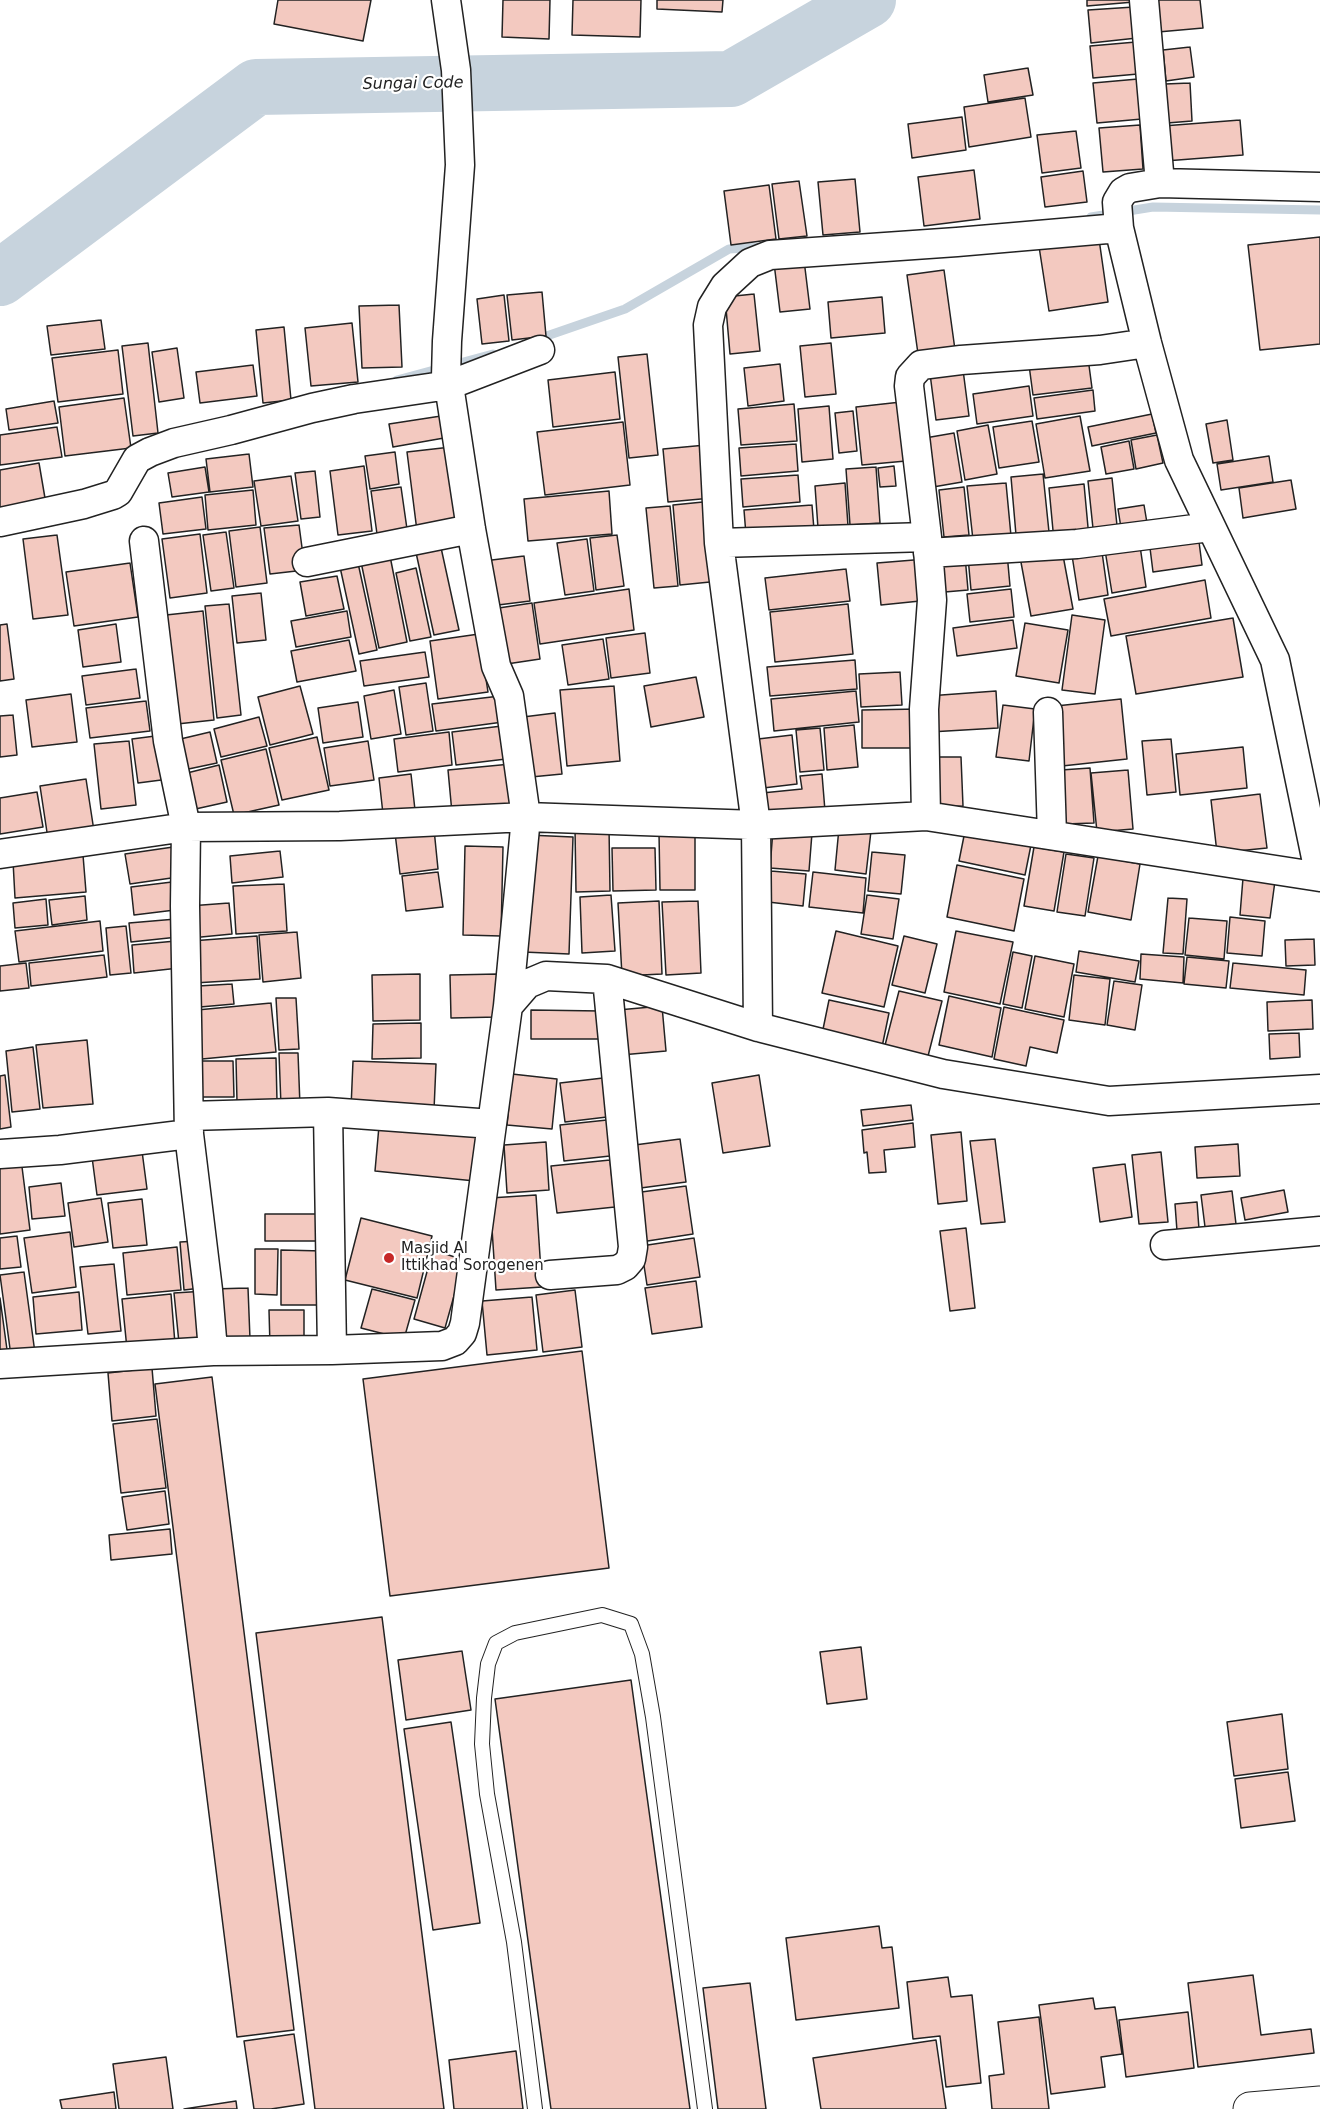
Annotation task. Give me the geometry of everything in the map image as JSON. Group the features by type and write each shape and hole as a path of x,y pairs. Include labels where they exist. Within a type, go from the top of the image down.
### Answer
{"main road":[{"path":"1255,2109 1320,2103"}],"street":[{"path":"0,1364 213,1351 442,1346 455,1341 462,1334 508,1006 526,817 508,696 495,666 447,372 460,165 456,70 446,0"},
{"path":"1144,0 1160,183"},
{"path":"0,854 186,827 339,826 526,817 756,825 926,816 1320,877 1313,810 1275,660 1179,460 1147,343 1118,218 1123,192 1130,188 1160,183 1320,187"},
{"path":"758,1027 756,825 719,543 708,325 712,307 725,286 750,263 770,255 1118,218"},
{"path":"926,816 924,709 932,600 928,545 909,386 910,377 921,365 1101,350 1147,343"},
{"path":"0,522 84,504 113,495 118,492 137,459 174,442 231,430 354,399 447,372 540,350"},
{"path":"719,543 1077,544 1210,526"},
{"path":"307,562 471,529"},
{"path":"144,541 168,741 186,827 189,1125 213,1351"},
{"path":"1048,712 1052,835"},
{"path":"508,1006 527,984 546,976 607,979 758,1027 943,1074 1109,1101 1320,1089"},
{"path":"550,1275 616,1270 625,1266 631,1259 633,1247 607,979"},
{"path":"0,1154 60,1150 189,1125 328,1112 492,1124"},
{"path":"328,1112 332,1350"},
{"path":"1165,1245 1320,1231"}],"lane":[{"path":"535,2109 514,1942 487,1794 482,1744 487,1675 496,1643 515,1633 602,1615 631,1624 642,1653 653,1717 705,2109"}],"building":[{"path":"278,0 371,0 363,41 274,24"},
{"path":"503,0 550,0 549,39 502,37"},
{"path":"573,0 641,0 640,37 572,35"},
{"path":"657,0 723,0 722,12 657,9"},
{"path":"1087,0 1134,0 1134,2 1087,6"},
{"path":"1155,0 1200,0 1203,28 1158,32"},
{"path":"1134,7 1137,38 1091,43 1088,10"},
{"path":"1136,42 1138,74 1093,78 1090,46"},
{"path":"1190,47 1194,77 1166,81 1163,50"},
{"path":"1028,68 1033,95 988,102 984,75"},
{"path":"1138,79 1142,119 1097,123 1093,83"},
{"path":"1190,83 1192,121 1167,123 1165,84"},
{"path":"1025,98 1031,137 969,147 964,107"},
{"path":"962,117 966,150 912,158 908,124"},
{"path":"1240,120 1243,155 1165,161 1163,126"},
{"path":"1140,125 1143,169 1103,172 1099,128"},
{"path":"1076,131 1081,168 1042,173 1037,135"},
{"path":"974,170 980,219 924,226 918,177"},
{"path":"1083,171 1087,202 1045,207 1041,177"},
{"path":"855,179 860,232 823,235 818,182"},
{"path":"799,181 807,236 779,239 772,184"},
{"path":"769,185 776,239 731,245 724,191"},
{"path":"1098,232 1108,302 1049,311 1038,240"},
{"path":"1320,237 1320,344 1260,350 1248,245"},
{"path":"804,260 810,309 780,312 774,263"},
{"path":"944,270 956,357 919,361 907,275"},
{"path":"542,292 546,336 512,340 507,295"},
{"path":"754,294 760,351 730,354 725,297"},
{"path":"504,295 509,341 482,344 477,299"},
{"path":"882,297 885,333 831,338 828,302"},
{"path":"399,305 402,367 362,368 359,306"},
{"path":"101,320 105,349 51,355 47,326"},
{"path":"352,323 358,382 311,386 305,328"},
{"path":"284,327 291,400 263,403 256,330"},
{"path":"148,343 158,433 133,436 122,346"},
{"path":"831,343 836,394 805,397 800,346"},
{"path":"177,348 184,398 159,402 152,352"},
{"path":"118,350 123,394 58,402 52,358"},
{"path":"647,354 658,455 629,458 618,357"},
{"path":"1088,358 1092,388 1033,395 1029,365"},
{"path":"962,362 969,416 936,420 929,366"},
{"path":"780,364 784,401 748,406 744,368"},
{"path":"253,365 257,396 200,403 196,372"},
{"path":"615,372 620,419 553,427 548,380"},
{"path":"1029,386 1033,416 977,424 973,394"},
{"path":"1093,390 1095,411 1037,419 1034,398"},
{"path":"124,398 131,448 65,456 59,407"},
{"path":"54,401 58,423 9,430 6,409"},
{"path":"901,402 906,461 862,465 856,407"},
{"path":"794,404 797,441 741,445 738,409"},
{"path":"829,406 833,459 802,462 798,409"},
{"path":"853,411 857,451 839,453 835,413"},
{"path":"1152,414 1156,433 1092,446 1088,427"},
{"path":"441,416 444,438 393,447 389,424"},
{"path":"1080,416 1090,471 1045,478 1036,424"},
{"path":"1227,420 1233,460 1213,463 1206,424"},
{"path":"1032,421 1039,462 999,468 993,427"},
{"path":"623,422 630,485 545,495 537,432"},
{"path":"988,425 997,474 965,480 957,431"},
{"path":"57,427 62,457 0,465 0,435"},
{"path":"954,433 962,482 933,487 925,438"},
{"path":"1157,435 1163,463 1136,469 1131,440"},
{"path":"1129,441 1134,469 1106,474 1101,447"},
{"path":"796,444 798,471 741,476 739,448"},
{"path":"706,445 712,498 668,502 663,449"},
{"path":"451,447 461,526 417,531 407,452"},
{"path":"395,452 399,484 370,489 365,456"},
{"path":"249,454 253,487 210,492 206,459"},
{"path":"1269,456 1273,482 1221,490 1217,464"},
{"path":"39,463 46,504 0,512 0,470"},
{"path":"364,466 372,531 338,535 330,471"},
{"path":"894,466 896,486 880,487 878,468"},
{"path":"205,467 209,492 172,497 168,473"},
{"path":"876,467 880,523 850,525 846,469"},
{"path":"315,471 320,517 301,519 295,473"},
{"path":"1043,474 1049,532 1016,535 1011,477"},
{"path":"798,475 800,502 743,507 741,479"},
{"path":"291,476 298,521 261,526 254,481"},
{"path":"1112,478 1118,535 1094,538 1088,481"},
{"path":"1291,480 1296,509 1243,518 1239,488"},
{"path":"845,483 848,526 818,528 815,486"},
{"path":"1006,483 1011,536 973,540 967,486"},
{"path":"1084,484 1089,538 1054,541 1049,488"},
{"path":"401,487 408,536 378,541 371,491"},
{"path":"964,487 969,535 944,537 939,490"},
{"path":"253,490 256,525 208,530 205,495"},
{"path":"609,491 612,534 528,541 524,499"},
{"path":"202,497 206,529 163,534 159,503"},
{"path":"713,501 720,581 680,585 673,505"},
{"path":"812,505 814,530 746,535 744,510"},
{"path":"1144,505 1148,529 1122,534 1118,509"},
{"path":"670,506 678,586 654,588 646,508"},
{"path":"299,525 305,570 270,574 264,528"},
{"path":"260,527 267,583 236,587 229,531"},
{"path":"226,532 234,588 211,591 203,535"},
{"path":"200,534 207,593 170,598 162,539"},
{"path":"1198,534 1202,565 1153,572 1149,540"},
{"path":"57,535 68,615 33,619 23,539"},
{"path":"617,535 624,586 596,590 590,538"},
{"path":"587,539 594,591 565,595 557,543"},
{"path":"1139,539 1146,587 1112,593 1104,544"},
{"path":"440,543 459,630 434,635 415,548"},
{"path":"1101,545 1108,595 1079,600 1071,549"},
{"path":"1062,550 1073,609 1031,616 1020,557"},
{"path":"1007,553 1010,586 971,590 968,557"},
{"path":"390,556 407,642 379,648 361,562"},
{"path":"524,556 530,601 490,606 484,561"},
{"path":"965,556 968,590 933,593 930,559"},
{"path":"926,559 930,600 881,605 877,563"},
{"path":"130,563 138,617 74,626 66,572"},
{"path":"358,563 377,650 359,654 340,567"},
{"path":"416,568 431,637 410,641 396,573"},
{"path":"846,569 850,601 769,610 765,578"},
{"path":"337,576 344,609 306,616 300,582"},
{"path":"1205,580 1211,618 1111,636 1104,599"},
{"path":"629,589 634,630 540,644 534,603"},
{"path":"1011,589 1014,617 970,622 967,594"},
{"path":"261,593 266,640 237,643 232,596"},
{"path":"532,603 540,659 500,665 492,609"},
{"path":"229,604 241,715 217,718 205,606"},
{"path":"848,604 853,654 775,662 770,612"},
{"path":"203,611 214,720 177,724 166,615"},
{"path":"347,611 351,637 296,647 291,621"},
{"path":"1072,615 1105,620 1095,694 1062,690"},
{"path":"1233,618 1243,677 1136,694 1126,636"},
{"path":"1013,620 1017,648 957,656 953,628"},
{"path":"1025,623 1068,630 1059,683 1016,676"},
{"path":"7,624 14,679 0,681 0,625"},
{"path":"116,624 121,662 83,667 78,630"},
{"path":"645,633 650,673 611,678 606,638"},
{"path":"479,634 488,692 438,699 430,641"},
{"path":"603,639 609,679 568,685 562,645"},
{"path":"349,640 356,671 297,682 291,651"},
{"path":"425,652 429,677 364,686 360,661"},
{"path":"855,660 857,689 770,696 767,667"},
{"path":"136,669 140,698 86,705 82,676"},
{"path":"900,672 902,705 861,707 859,674"},
{"path":"696,677 704,717 651,727 644,686"},
{"path":"426,683 433,731 406,735 399,687"},
{"path":"300,686 313,734 270,745 258,697"},
{"path":"614,686 620,761 567,766 560,690"},
{"path":"394,690 401,734 371,739 364,696"},
{"path":"856,691 859,722 774,731 771,699"},
{"path":"996,691 998,728 930,732 928,696"},
{"path":"71,694 77,742 32,747 26,700"},
{"path":"500,696 503,722 436,731 432,704"},
{"path":"1121,699 1127,759 1062,766 1056,706"},
{"path":"146,701 150,731 90,738 86,708"},
{"path":"358,702 363,737 323,743 318,708"},
{"path":"1003,705 1035,709 1029,761 996,757"},
{"path":"920,709 920,748 862,748 862,710"},
{"path":"555,713 562,774 531,777 523,717"},
{"path":"13,715 17,755 0,757 0,716"},
{"path":"259,717 267,746 221,757 214,729"},
{"path":"854,725 858,767 827,770 824,728"},
{"path":"502,726 506,759 456,765 452,732"},
{"path":"820,728 824,770 800,772 796,730"},
{"path":"210,732 217,763 179,771 172,741"},
{"path":"449,732 452,765 398,772 394,739"},
{"path":"163,735 169,779 138,783 132,739"},
{"path":"792,735 797,784 763,788 758,739"},
{"path":"317,737 329,790 282,800 269,748"},
{"path":"1171,739 1176,792 1147,795 1142,741"},
{"path":"129,741 136,805 101,809 94,744"},
{"path":"368,741 374,780 330,786 324,748"},
{"path":"1243,747 1247,788 1180,795 1176,754"},
{"path":"266,749 279,805 234,815 221,760"},
{"path":"930,757 961,757 963,806 931,807"},
{"path":"511,764 515,807 452,813 448,770"},
{"path":"219,765 227,802 191,810 183,774"},
{"path":"1090,768 1094,823 1065,824 1061,770"},
{"path":"1128,770 1133,829 1097,832 1091,773"},
{"path":"411,774 415,810 383,814 379,778"},
{"path":"822,774 825,811 765,817 762,793 802,789 800,776"},
{"path":"86,779 94,831 48,839 40,786"},
{"path":"37,792 43,827 0,834 0,798"},
{"path":"1260,794 1267,848 1217,853 1211,800"},
{"path":"609,827 610,891 576,892 575,828"},
{"path":"839,828 871,831 866,874 835,870"},
{"path":"434,829 438,869 400,874 395,833"},
{"path":"773,830 812,833 809,871 770,868"},
{"path":"965,831 1031,845 1025,875 959,861"},
{"path":"659,833 695,833 695,890 660,890"},
{"path":"528,835 573,837 569,954 523,952"},
{"path":"180,846 185,876 130,884 125,854"},
{"path":"465,846 503,847 501,936 463,935"},
{"path":"1034,847 1064,852 1054,911 1024,906"},
{"path":"612,848 655,848 656,890 613,891"},
{"path":"280,851 283,877 232,883 230,856"},
{"path":"872,852 905,855 901,894 868,891"},
{"path":"1066,854 1094,858 1085,916 1057,912"},
{"path":"83,855 86,892 15,898 13,861"},
{"path":"1098,856 1140,864 1131,920 1088,912"},
{"path":"957,865 1024,879 1014,931 947,917"},
{"path":"771,871 806,874 803,906 768,902"},
{"path":"438,872 443,907 406,911 402,876"},
{"path":"813,872 866,878 863,913 809,907"},
{"path":"1243,878 1275,881 1270,918 1240,915"},
{"path":"172,882 175,910 134,915 131,887"},
{"path":"284,884 287,931 236,934 233,886"},
{"path":"611,895 615,951 582,953 580,897"},
{"path":"867,895 899,899 893,939 861,934"},
{"path":"85,896 87,920 52,925 49,900"},
{"path":"1168,898 1187,899 1183,954 1163,953"},
{"path":"46,899 48,925 15,928 13,903"},
{"path":"659,901 662,974 622,976 618,903"},
{"path":"698,901 701,973 666,975 662,902"},
{"path":"229,903 232,934 191,938 189,906"},
{"path":"1230,917 1265,921 1262,956 1227,953"},
{"path":"1189,918 1227,921 1224,959 1185,955"},
{"path":"176,919 178,937 131,942 129,923"},
{"path":"100,921 103,951 19,962 15,931"},
{"path":"126,926 131,973 110,975 106,928"},
{"path":"836,931 898,946 884,1007 822,993"},
{"path":"956,931 1013,942 1000,1004 944,992"},
{"path":"297,932 301,978 263,982 259,935"},
{"path":"257,936 260,979 194,983 191,941"},
{"path":"904,936 937,944 925,993 892,985"},
{"path":"1314,939 1315,965 1286,966 1285,940"},
{"path":"176,941 179,968 134,973 132,945"},
{"path":"1079,951 1139,961 1135,982 1076,972"},
{"path":"1013,952 1032,956 1022,1008 1003,1004"},
{"path":"1141,954 1184,957 1183,983 1140,979"},
{"path":"104,955 107,977 31,986 29,963"},
{"path":"1035,956 1074,964 1064,1017 1025,1009"},
{"path":"1187,957 1229,961 1226,988 1184,984"},
{"path":"26,963 29,988 0,991 0,966"},
{"path":"1233,963 1306,970 1304,995 1230,988"},
{"path":"420,974 420,1020 373,1021 372,975"},
{"path":"498,974 498,1017 451,1018 450,975"},
{"path":"1074,975 1110,979 1105,1025 1069,1020"},
{"path":"1114,981 1142,985 1135,1030 1107,1025"},
{"path":"232,984 234,1004 200,1007 198,986"},
{"path":"899,991 942,1001 926,1064 883,1053"},
{"path":"949,996 1001,1008 992,1057 939,1045"},
{"path":"276,998 296,998 299,1049 279,1050"},
{"path":"829,1000 889,1013 881,1052 821,1039"},
{"path":"1312,1000 1313,1029 1268,1031 1267,1002"},
{"path":"271,1003 276,1052 202,1059 197,1010"},
{"path":"662,1006 666,1051 621,1055 618,1010"},
{"path":"1004,1007 1064,1020 1057,1053 1030,1047 1026,1066 994,1059"},
{"path":"531,1010 601,1011 601,1039 531,1039"},
{"path":"421,1023 421,1058 372,1059 373,1024"},
{"path":"1299,1033 1300,1057 1270,1059 1269,1034"},
{"path":"87,1040 93,1104 43,1108 36,1045"},
{"path":"33,1047 40,1109 12,1112 6,1051"},
{"path":"279,1053 298,1053 300,1106 281,1106"},
{"path":"276,1058 277,1101 237,1102 236,1059"},
{"path":"201,1061 233,1061 234,1097 202,1097"},
{"path":"353,1061 436,1064 434,1110 351,1108"},
{"path":"512,1074 557,1079 552,1129 507,1125"},
{"path":"5,1075 11,1127 0,1129 0,1076"},
{"path":"759,1075 770,1146 723,1153 712,1083"},
{"path":"603,1078 607,1117 565,1122 560,1083"},
{"path":"911,1105 913,1120 863,1126 861,1110"},
{"path":"607,1120 610,1156 564,1161 560,1125"},
{"path":"913,1123 915,1147 884,1150 886,1172 869,1173 862,1130"},
{"path":"379,1126 479,1136 475,1181 375,1171"},
{"path":"961,1132 967,1201 938,1204 931,1135"},
{"path":"680,1139 686,1182 633,1189 627,1146"},
{"path":"995,1139 1005,1222 981,1224 970,1141"},
{"path":"546,1142 549,1190 507,1193 504,1145"},
{"path":"1238,1144 1240,1176 1197,1178 1195,1147"},
{"path":"142,1151 147,1189 97,1195 92,1157"},
{"path":"1161,1152 1168,1222 1139,1224 1132,1155"},
{"path":"21,1159 30,1230 0,1234 0,1162"},
{"path":"610,1160 615,1207 557,1213 551,1166"},
{"path":"1125,1164 1132,1217 1100,1222 1093,1168"},
{"path":"61,1183 65,1216 32,1219 29,1187"},
{"path":"686,1186 693,1234 641,1242 634,1193"},
{"path":"1284,1190 1288,1212 1245,1220 1241,1198"},
{"path":"1232,1191 1236,1224 1205,1227 1201,1195"},
{"path":"536,1195 542,1287 496,1290 490,1198"},
{"path":"101,1198 108,1242 74,1247 68,1203"},
{"path":"142,1199 147,1245 113,1248 108,1203"},
{"path":"1197,1202 1199,1229 1177,1231 1175,1204"},
{"path":"265,1214 320,1214 320,1241 265,1241"},
{"name":"Masjid Al Ittikhad Sorogenen","path":"361,1218 432,1236 417,1298 345,1280"},
{"path":"966,1228 975,1308 950,1311 940,1231"},
{"path":"70,1232 76,1287 32,1293 24,1238"},
{"path":"17,1236 21,1267 0,1269 0,1238"},
{"path":"694,1238 700,1277 647,1285 641,1246"},
{"path":"197,1241 201,1288 184,1290 180,1242"},
{"path":"177,1247 181,1290 127,1295 123,1253"},
{"path":"255,1249 278,1249 277,1295 255,1294"},
{"path":"281,1250 323,1251 323,1305 281,1305"},
{"path":"433,1250 464,1260 445,1328 414,1319"},
{"path":"114,1264 121,1331 88,1334 80,1267"},
{"path":"24,1272 35,1353 11,1356 0,1275"},
{"path":"696,1281 702,1327 652,1334 645,1288"},
{"path":"248,1288 250,1339 214,1340 212,1289"},
{"name":"Masjid Al Ittikhad Sorogenen","path":"372,1289 415,1300 404,1339 361,1328"},
{"path":"575,1290 582,1347 543,1352 536,1295"},
{"path":"206,1291 209,1341 179,1343 174,1293"},
{"path":"79,1292 82,1330 36,1334 33,1297"},
{"path":"171,1294 175,1344 127,1349 122,1299"},
{"path":"532,1297 537,1350 487,1355 482,1301"},
{"path":"0,1298 8,1357 0,1358"},
{"path":"269,1310 304,1310 304,1346 270,1346"},
{"path":"582,1351 609,1568 390,1596 363,1379"},
{"path":"152,1368 156,1416 112,1421 108,1373"},
{"path":"212,1377 294,2030 237,2037 155,1384"},
{"path":"157,1419 166,1488 121,1493 113,1424"},
{"path":"165,1491 169,1524 127,1530 122,1497"},
{"path":"170,1529 172,1554 111,1560 109,1535"},
{"path":"382,1617 444,2109 315,2109 256,1633"},
{"path":"861,1647 867,1699 827,1704 820,1652"},
{"path":"462,1651 471,1710 406,1720 398,1660"},
{"path":"631,1680 690,2109 551,2109 495,1699"},
{"path":"1282,1714 1288,1769 1234,1776 1227,1722"},
{"path":"451,1722 480,1923 433,1930 404,1729"},
{"path":"1288,1772 1295,1821 1241,1828 1235,1779"},
{"path":"879,1926 882,1948 892,1947 899,2008 796,2020 786,1938"},
{"path":"1253,1975 1261,2035 1311,2029 1314,2053 1198,2067 1188,1983"},
{"path":"948,1977 951,1997 972,1995 981,2083 946,2087 940,2036 913,2039 907,1982"},
{"path":"750,1983 766,2109 718,2109 703,1988"},
{"path":"1093,1998 1095,2009 1115,2007 1122,2054 1101,2057 1105,2087 1051,2094 1039,2005"},
{"path":"1188,2012 1194,2068 1126,2077 1119,2020"},
{"path":"1039,2017 1049,2109 992,2109 989,2076 1004,2074 998,2022"},
{"path":"294,2034 304,2104 254,2109 244,2041"},
{"path":"936,2040 946,2109 821,2109 813,2058"},
{"path":"516,2051 523,2109 454,2109 449,2060"},
{"path":"166,2057 173,2109 119,2109 113,2064"},
{"path":"114,2092 116,2109 62,2109 60,2100"},
{"path":"236,2101 237,2109 184,2109"}],"waterway":[{"name":"Sungai Code","path":"0,278 256,87 731,79 868,0"},
{"path":"1091,217 1153,207 1320,210"},
{"path":"535,340 625,309 729,249 761,247"},
{"path":"397,380 493,354"}],"place":[{"name":"Masjid Al Ittikhad Sorogenen","path":"389,1258"}]}
